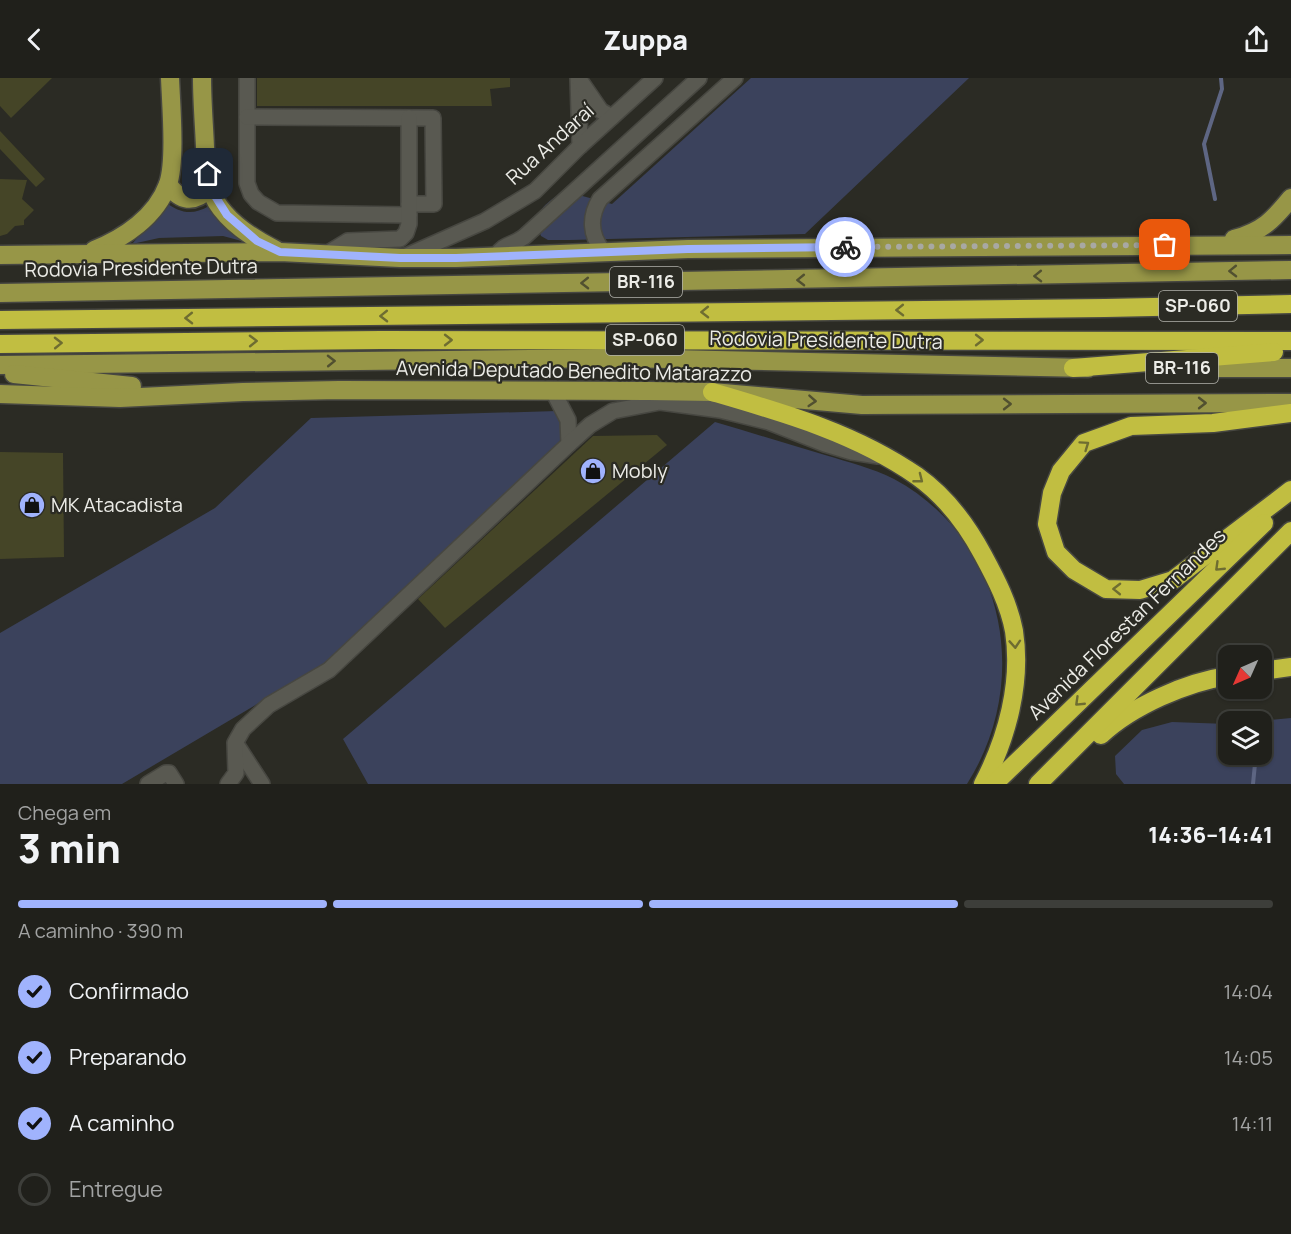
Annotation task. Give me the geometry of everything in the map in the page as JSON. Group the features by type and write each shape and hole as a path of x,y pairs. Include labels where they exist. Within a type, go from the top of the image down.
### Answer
{"highway":[{"name":"Rodovia Presidente Dutra","path":"0,321 1291,304"},
{"name":"Rodovia Presidente Dutra","path":"0,344 381,340 1291,341"},
{"path":"1073,368 1291,350"},
{"path":"712,392 806,420 846,436 918,477 964,522 1000,588 1014,630 1016,670 1011,705 1002,745 984,784"},
{"path":"1291,413 1213,423 1131,426 1084,443 1061,471 1052,493 1047,524 1056,552 1074,570 1106,589 1140,590 1173,580 1291,490"},
{"name":"Avenida Florestan Fernandes","path":"994,784 1291,497"},
{"path":"1038,784 1291,531"},
{"path":"1272,670 1291,667"},
{"path":"1046,784 1070,765 1108,728 1144,705 1183,688 1218,679"}],"main road":[{"path":"85,254 128,233 145,218 168,184 171,160 170,78"},
{"path":"202,78 206,159 210,188 217,202 238,226 257,241 280,252"},
{"path":"168,184 174,193 184,199 196,198 210,188"},
{"path":"1212,245 1252,234 1271,223 1291,198"},
{"path":"0,255 280,252 400,258 698,248 1291,245"},
{"name":"Rodovia Presidente Dutra","path":"0,293 1291,270"},
{"name":"Rodovia Presidente Dutra","path":"0,365 620,358 1073,368 1291,368"},
{"path":"0,372 108,385 243,392"},
{"name":"Avenida Deputado Benedito Matarazzo","path":"0,394 120,398 243,392 712,392 862,405 1291,403"}],"street":[{"path":"202,97 210,78"},
{"path":"247,78 247,117 247,183 250,194 258,202 278,213 409,209 434,204 433,118 247,117"},
{"path":"579,78 601,111 612,117"},
{"path":"579,78 580,146"},
{"name":"Rua Andaraí","path":"400,258 485,221 535,191 580,146 655,78"},
{"path":"496,256 501,248 524,237 699,78"},
{"path":"603,251 595,240 592,226 593,212 600,199 735,78"},
{"path":"325,255 348,241 400,238 408,228 410,118"},
{"path":"553,391 568,420 569,444"},
{"path":"228,784 236,773 235,743 243,729 269,705 329,670 569,444 590,425 613,411 660,402 730,412 769,422 852,452 884,457"},
{"path":"235,743 262,784"},
{"path":"148,784 169,773 176,784"}],"shaded area":[{"path":"751,78 969,78 805,234 570,240 548,240 541,236 539,214 551,200 564,191 612,204"},
{"path":"165,202 186,212 197,211 209,206 249,243 223,236 159,238 132,244 155,218"},
{"path":"557,411 564,437 554,451 328,662 122,784 0,784 0,633 215,508 311,418"},
{"path":"715,422 886,475 932,505 962,537 983,574 997,615 1002,658 999,701 987,743 967,784 368,784 343,739"},
{"path":"1291,718 1291,784 1124,784 1116,774 1115,756 1142,730 1172,722 1218,724 1218,765 1272,765 1272,720"}],"building":[{"path":"0,78 52,78 11,118 0,106"},
{"path":"257,78 510,78 510,87 490,89 492,106 257,106"},
{"path":"0,131 45,179 36,187 0,149"},
{"path":"0,179 27,180 22,199 34,210 24,220 24,225 15,226 7,234 0,236"},
{"path":"657,435 667,445 445,628 418,599 593,436"},
{"name":"MK Atacadista","path":"0,452 63,453 64,557 0,559"}],"waterway":[{"path":"1215,199 1204,144 1222,89 1221,78"},
{"path":"1253,784 1255,765"}],"way so far":[{"path":"845,247 1165,245"}],"place":[{"name":"Mobly","path":"593,471"},
{"name":"MK Atacadista","path":"32,505"}],"route":[{"path":"208,174 210,188 227,215 257,241 280,252 400,258 456,258 603,251 845,247"}]}
